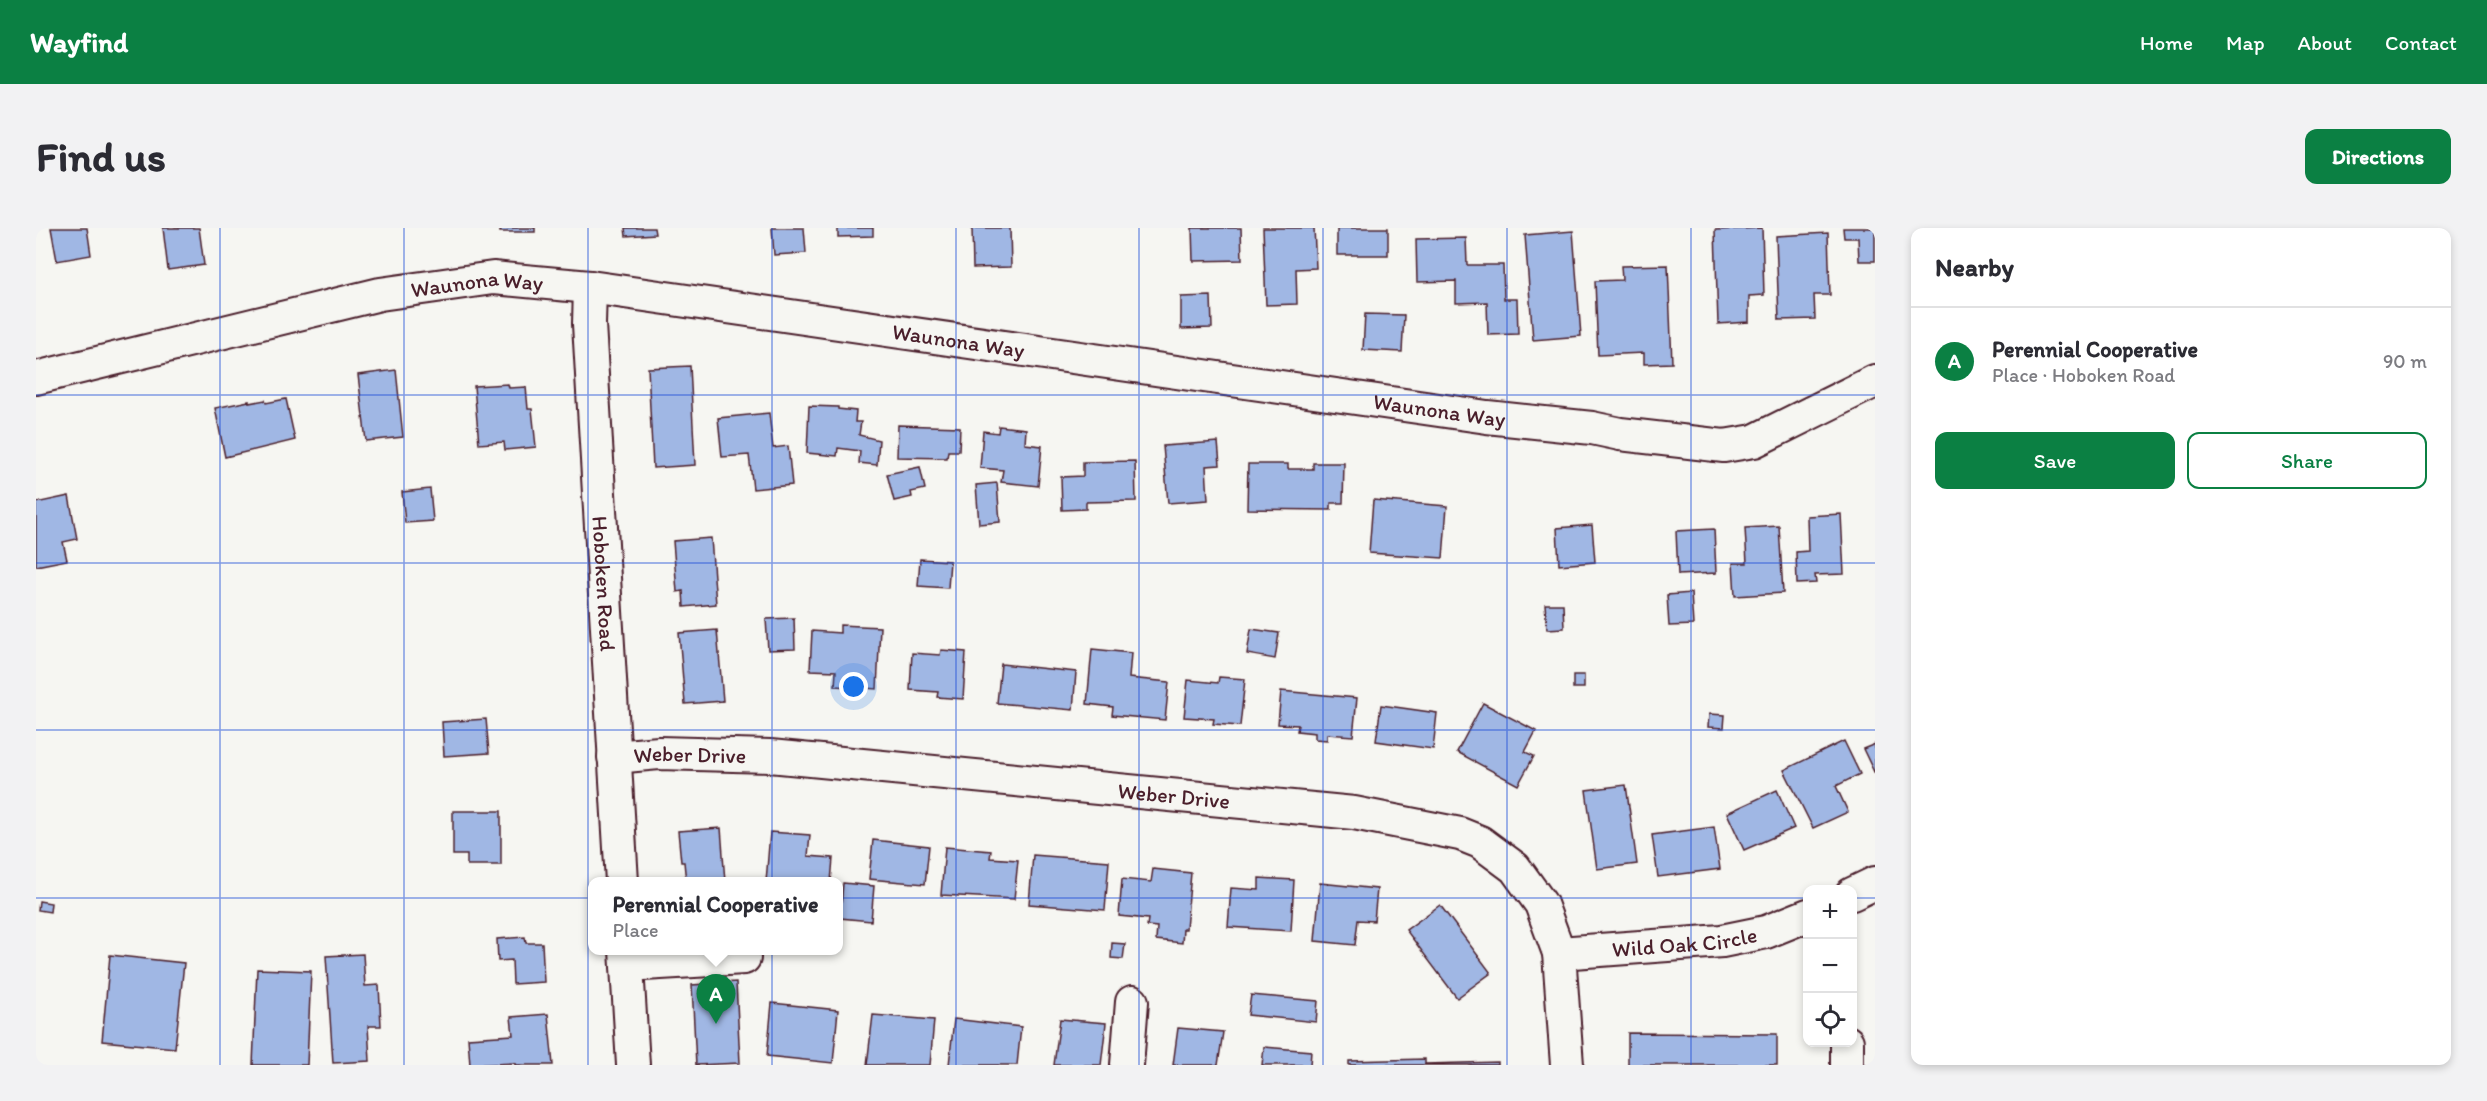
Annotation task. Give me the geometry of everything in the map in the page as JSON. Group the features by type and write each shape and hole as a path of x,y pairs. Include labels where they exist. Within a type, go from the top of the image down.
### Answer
{"street":[{"name":"Waunona Way","path":"36,378 380,294 493,278 590,286 1486,417 1592,428 1620,434 1724,446 1754,441 1875,381"},
{"name":"Hoboken Road","path":"590,286 589,324 622,877"},
{"name":"Weber Drive","path":"614,757 659,753 770,756 1354,813 1438,828 1480,842 1515,868 1541,904 1559,953 1567,1065"},
{"path":"1857,892 1875,883"},
{"name":"Wild Oak Circle","path":"1559,953 1722,941 1766,932 1803,917"},
{"path":"633,1065 626,958 744,958"},
{"path":"1127,1065 1132,1002"},
{"path":"1847,1047 1847,1065"}],"building":[{"path":"51,228 87,228 91,255 57,261"},
{"path":"163,228 199,228 204,265 168,270"},
{"path":"500,228 535,228 535,232 500,232"},
{"path":"625,228 654,228 655,234 626,236"},
{"path":"772,228 804,228 806,253 774,255"},
{"path":"838,228 873,228 873,236 838,237"},
{"path":"972,228 1010,228 1011,267 973,268"},
{"path":"1192,228 1241,228 1242,260 1193,261"},
{"path":"1263,228 1314,228 1316,268 1296,269 1297,304 1266,305"},
{"path":"1337,228 1388,228 1388,255 1337,255"},
{"path":"1762,228 1764,295 1749,296 1749,322 1718,324 1715,230"},
{"path":"1843,228 1875,228 1875,261 1859,261 1858,238 1844,238"},
{"path":"1573,231 1581,336 1533,340 1525,235"},
{"path":"1828,233 1830,295 1814,295 1815,319 1779,320 1776,236"},
{"path":"1466,238 1467,265 1503,265 1504,299 1517,299 1518,334 1488,335 1487,302 1456,303 1456,281 1417,282 1416,239"},
{"path":"1668,265 1672,363 1644,364 1644,353 1598,355 1595,281 1622,280 1621,266"},
{"path":"1211,296 1212,328 1181,329 1181,297"},
{"path":"1365,314 1404,315 1402,352 1363,350"},
{"path":"690,366 695,465 653,468 648,368"},
{"path":"396,370 403,437 366,441 358,375"},
{"path":"508,384 509,388 526,387 528,409 532,409 536,447 505,450 504,442 479,444 474,386"},
{"path":"286,399 295,440 225,457 215,408 249,401 249,403 265,400 266,403"},
{"path":"809,406 838,407 838,409 856,411 855,422 861,422 859,435 879,440 877,465 859,463 860,451 838,448 837,456 807,453"},
{"path":"769,413 773,448 788,446 792,485 753,489 749,455 722,457 718,418"},
{"path":"898,425 960,427 959,451 948,451 947,458 897,457"},
{"path":"999,426 1026,429 1025,444 1042,446 1038,486 1001,482 1003,470 980,468 983,431 998,433"},
{"path":"1218,442 1220,465 1206,466 1208,500 1168,503 1163,446"},
{"path":"1135,461 1136,501 1086,502 1086,509 1062,510 1061,477 1083,476 1083,462"},
{"path":"1313,463 1344,463 1343,503 1331,503 1331,510 1247,509 1248,464 1288,464 1288,469 1313,469"},
{"path":"920,467 925,489 911,492 912,497 894,501 887,474"},
{"path":"997,483 1000,522 979,524 976,485"},
{"path":"430,489 433,521 405,523 402,492"},
{"path":"69,496 77,539 63,542 67,560 36,566 36,503"},
{"path":"1373,500 1447,506 1443,558 1369,553"},
{"path":"1841,514 1844,574 1815,575 1816,583 1797,584 1796,552 1808,551 1807,516"},
{"path":"1592,525 1595,562 1559,565 1557,528"},
{"path":"1779,526 1783,593 1735,596 1733,563 1747,563 1745,528"},
{"path":"1714,529 1716,573 1678,575 1676,531"},
{"path":"711,538 716,604 684,607 683,591 677,592 673,541"},
{"path":"920,559 950,561 948,588 918,586"},
{"path":"1691,593 1693,625 1669,626 1667,595"},
{"path":"1545,604 1563,604 1564,628 1547,629"},
{"path":"794,618 795,649 768,650 766,619"},
{"path":"840,625 880,627 877,689 835,686 836,671 810,670 812,631 840,633"},
{"path":"1251,629 1279,633 1275,659 1247,654"},
{"path":"717,630 723,701 685,704 679,633"},
{"path":"1092,649 1131,653 1129,678 1169,682 1165,720 1112,715 1113,707 1087,704"},
{"path":"941,650 966,652 963,699 937,697 938,692 910,690 912,653 940,655"},
{"path":"1001,664 1076,672 1073,710 997,703"},
{"path":"1573,675 1584,675 1584,688 1573,688"},
{"path":"1219,677 1245,679 1240,726 1213,724 1214,719 1184,717 1188,680 1218,683"},
{"path":"1281,691 1357,698 1353,736 1327,734 1327,740 1315,739 1315,733 1297,731 1298,725 1278,724"},
{"path":"1483,703 1536,731 1525,752 1534,756 1518,785 1457,752"},
{"path":"1381,705 1437,713 1433,749 1376,741"},
{"path":"1709,714 1725,715 1724,728 1708,727"},
{"path":"486,719 489,753 444,756 442,722"},
{"path":"1844,741 1860,774 1836,786 1848,812 1813,828 1784,770"},
{"path":"1875,744 1875,774 1863,749"},
{"path":"1626,785 1637,864 1597,869 1586,790"},
{"path":"1777,790 1794,828 1744,850 1727,813"},
{"path":"453,811 501,811 501,865 467,865 467,855 453,855"},
{"path":"1714,827 1720,869 1658,877 1652,835"},
{"path":"721,828 725,877 686,877 684,862 681,862 678,831"},
{"path":"770,832 810,835 808,856 833,858 831,877 766,877"},
{"path":"873,840 929,846 925,884 869,879"},
{"path":"945,847 991,851 990,858 1018,860 1014,899 941,895"},
{"path":"1033,855 1109,861 1105,910 1029,904"},
{"path":"1153,869 1191,873 1186,929 1183,929 1182,943 1156,940 1157,927 1147,926 1148,919 1119,916 1122,879 1151,882"},
{"path":"1259,878 1294,880 1291,931 1228,927 1231,888 1259,890"},
{"path":"843,883 874,886 871,921 843,918"},
{"path":"1320,883 1377,889 1374,921 1358,920 1355,945 1315,941"},
{"path":"39,901 51,903 50,912 38,910"},
{"path":"1440,905 1491,973 1457,998 1406,930"},
{"path":"525,937 526,943 542,943 544,982 513,984 512,960 498,961 497,939"},
{"path":"1112,943 1125,944 1123,959 1111,958"},
{"path":"363,954 365,986 379,985 381,1026 368,1026 370,1061 333,1063 326,956"},
{"path":"110,955 184,963 175,1048 102,1041"},
{"path":"257,969 311,971 307,1065 253,1065"},
{"path":"736,982 740,1063 696,1065 692,985"},
{"path":"1251,995 1318,1001 1316,1022 1248,1015"},
{"path":"772,1003 838,1010 833,1063 767,1056"},
{"path":"548,1014 553,1065 515,1065 515,1063 470,1065 468,1038 513,1035 511,1017"},
{"path":"873,1015 934,1020 930,1065 867,1065"},
{"path":"954,1019 1021,1027 1017,1065 949,1065"},
{"path":"1060,1019 1106,1023 1101,1065 1054,1065"},
{"path":"1178,1028 1223,1032 1218,1065 1173,1065"},
{"path":"1628,1033 1777,1034 1777,1065 1628,1065"},
{"path":"1264,1047 1311,1051 1310,1065 1262,1065"},
{"path":"1425,1059 1425,1064 1498,1062 1498,1065 1349,1065 1349,1061"}],"place":[{"name":"Perennial Cooperative","path":"716,1024"}]}
